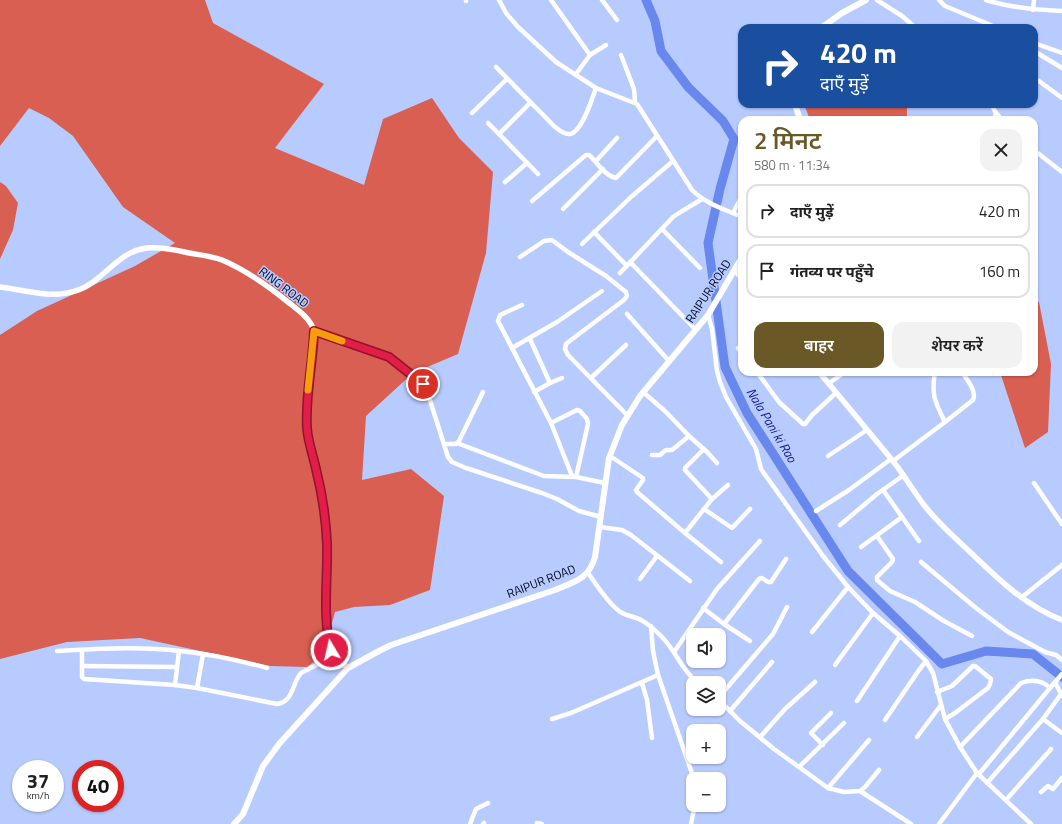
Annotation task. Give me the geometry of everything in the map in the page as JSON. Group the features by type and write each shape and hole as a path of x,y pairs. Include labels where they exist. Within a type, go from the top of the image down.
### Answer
{"main road":[{"path":"827,24 842,13 866,0"},
{"name":"RAIPUR ROAD","path":"234,824 243,814 263,766 279,744 348,668 391,645 555,590 578,580 588,573 595,558 610,456 627,416 643,392 709,313 738,264"}],"street":[{"path":"499,0 512,21 553,60 596,88 635,102 639,106 689,188 710,204 738,215"},
{"path":"551,0 590,55"},
{"path":"602,0 617,20"},
{"path":"877,0 902,16 911,24"},
{"path":"939,0 945,6 988,24"},
{"path":"986,0 1001,5 1033,10 1062,11"},
{"path":"1033,10 1034,0"},
{"path":"1038,44 1062,53"},
{"path":"576,74 590,55 606,45"},
{"path":"1038,53 1062,68"},
{"path":"621,55 634,89 635,102"},
{"path":"496,67 560,131 572,134 581,124 596,88"},
{"path":"472,113 507,79"},
{"path":"1039,81 1062,98"},
{"path":"499,134 530,102"},
{"path":"993,108 999,116"},
{"path":"488,123 538,174"},
{"path":"532,201 584,156 589,155 602,169 612,177 616,178 657,136"},
{"path":"596,161 617,138"},
{"path":"1038,153 1062,172"},
{"path":"582,244 631,197 673,161"},
{"path":"505,182 527,162"},
{"path":"563,209 602,169"},
{"path":"620,273 679,213 702,199"},
{"path":"733,213 738,204"},
{"path":"662,229 700,268"},
{"path":"594,232 696,330"},
{"path":"520,257 544,241 552,240 606,276 626,292 626,298 620,304 572,340 565,346 565,349 568,355 627,416"},
{"name":"RING ROAD","path":"0,287 50,294 75,292 89,284 128,254 136,250 148,248 176,250 222,260 259,280 302,313 309,321 314,331"},
{"path":"735,270 738,274"},
{"path":"512,348 558,322 602,291"},
{"path":"522,304 500,316 498,320 551,423 574,476"},
{"path":"709,313 720,382 726,397 756,449 761,468 823,556 848,587 873,613 926,661 933,673 945,719 960,747 978,773 987,783 1031,824"},
{"path":"627,314 669,361"},
{"path":"348,668 334,656 330,645 327,620 327,544 325,523 321,488 307,429 307,404 314,331 389,357 423,384 428,394 450,460 457,464 542,493 579,511 601,517"},
{"path":"530,338 550,383"},
{"path":"591,378 626,344"},
{"path":"760,376 779,402 803,424 805,424 812,415 836,393"},
{"path":"822,376 904,475 923,504 941,525 997,578 1043,612 1062,620"},
{"path":"828,384 839,376"},
{"path":"934,376 933,387 934,398 946,422"},
{"path":"816,511 849,490 946,422 974,398 974,391 965,376"},
{"path":"534,392 562,378"},
{"path":"458,443 461,440 484,392"},
{"path":"643,392 665,411 717,463"},
{"path":"551,423 577,410 587,418 588,424 574,476"},
{"path":"828,456 867,430"},
{"path":"652,455 660,455 666,450 672,450 689,436"},
{"path":"445,444 458,443 540,475 550,477 574,476 605,483"},
{"path":"704,449 684,469 712,499"},
{"path":"610,456 643,478 636,490 637,492 721,562"},
{"path":"840,525 904,475"},
{"path":"1034,483 1062,524"},
{"path":"686,533 712,499 728,485"},
{"path":"883,490 919,541"},
{"path":"704,509 732,528 750,509"},
{"path":"861,547 902,517"},
{"path":"600,528 622,530 638,540 690,581"},
{"path":"877,536 893,559 892,562 877,577 877,580 890,591 915,602 938,618 972,636"},
{"path":"674,652 703,608 724,580 760,541"},
{"path":"640,579 657,556"},
{"path":"724,624 759,579 762,578 768,582 771,582 786,559"},
{"path":"921,562 976,608 1008,632 1045,652 1056,655 1062,660"},
{"path":"1022,597 1062,565"},
{"path":"588,573 617,610 651,626 663,638 689,676"},
{"path":"812,632 848,587"},
{"path":"726,689 773,634 787,607"},
{"path":"703,608 750,641"},
{"path":"836,665 873,613"},
{"path":"651,626 653,651 658,675 692,772"},
{"path":"857,701 900,636"},
{"path":"57,651 134,648 179,650 234,659 267,668"},
{"path":"82,650 82,677 84,680 197,688 277,704 281,704 288,699 298,676 301,673 334,656"},
{"path":"175,686 179,650"},
{"path":"197,688 203,654"},
{"path":"885,720 926,661"},
{"path":"730,711 772,662"},
{"path":"82,666 177,667"},
{"path":"937,692 952,686 973,666 991,679 988,688 945,719"},
{"path":"939,824 978,773 1062,674"},
{"path":"552,719 571,713 658,675"},
{"path":"960,747 1021,683 1026,681 1044,682 1050,688"},
{"path":"760,737 785,709 815,682"},
{"path":"987,783 1043,719 1061,695 1055,682"},
{"path":"642,683 647,700 652,738"},
{"path":"917,736 941,705"},
{"path":"726,707 774,749 828,788 844,792 860,791 879,770"},
{"path":"823,745 812,733 831,712"},
{"path":"1043,719 1062,733"},
{"path":"799,767 844,723"},
{"path":"828,788 869,740"},
{"path":"1006,800 1051,749"},
{"path":"1041,792 1048,786 1053,789 1062,778"},
{"path":"860,791 911,824"},
{"path":"470,824 476,809 488,803"},
{"path":"691,824 693,812"}],"shaded area":[{"path":"0,0 205,0 213,23 324,84 275,148 364,185 383,119 432,98 459,138 493,172 486,253 458,354 413,373 366,416 362,480 411,469 444,496 430,590 390,605 354,607 335,612 323,655 307,667 270,666 140,638 67,642 0,659 0,335 37,311 135,266 175,243 123,207 73,136 49,118 29,108 0,146"},
{"path":"806,108 907,108 907,116 808,116"},
{"path":"0,182 6,186 18,203 13,230 0,259"},
{"path":"1038,302 1051,364 1048,432 1025,448 1001,376 1038,376"}],"waterway":[{"name":"Nala Pani ki Rao","path":"646,0 655,21 661,51 688,87 723,121 734,139 720,189 708,243 725,367 747,413 848,571 942,664 986,651 1033,654 1062,677"}],"slow traffic":[{"path":"308,390 314,331 342,341"}],"route":[{"path":"331,650 326,606 327,544 325,523 321,488 307,429 307,404 314,331 389,357 423,384"}]}
